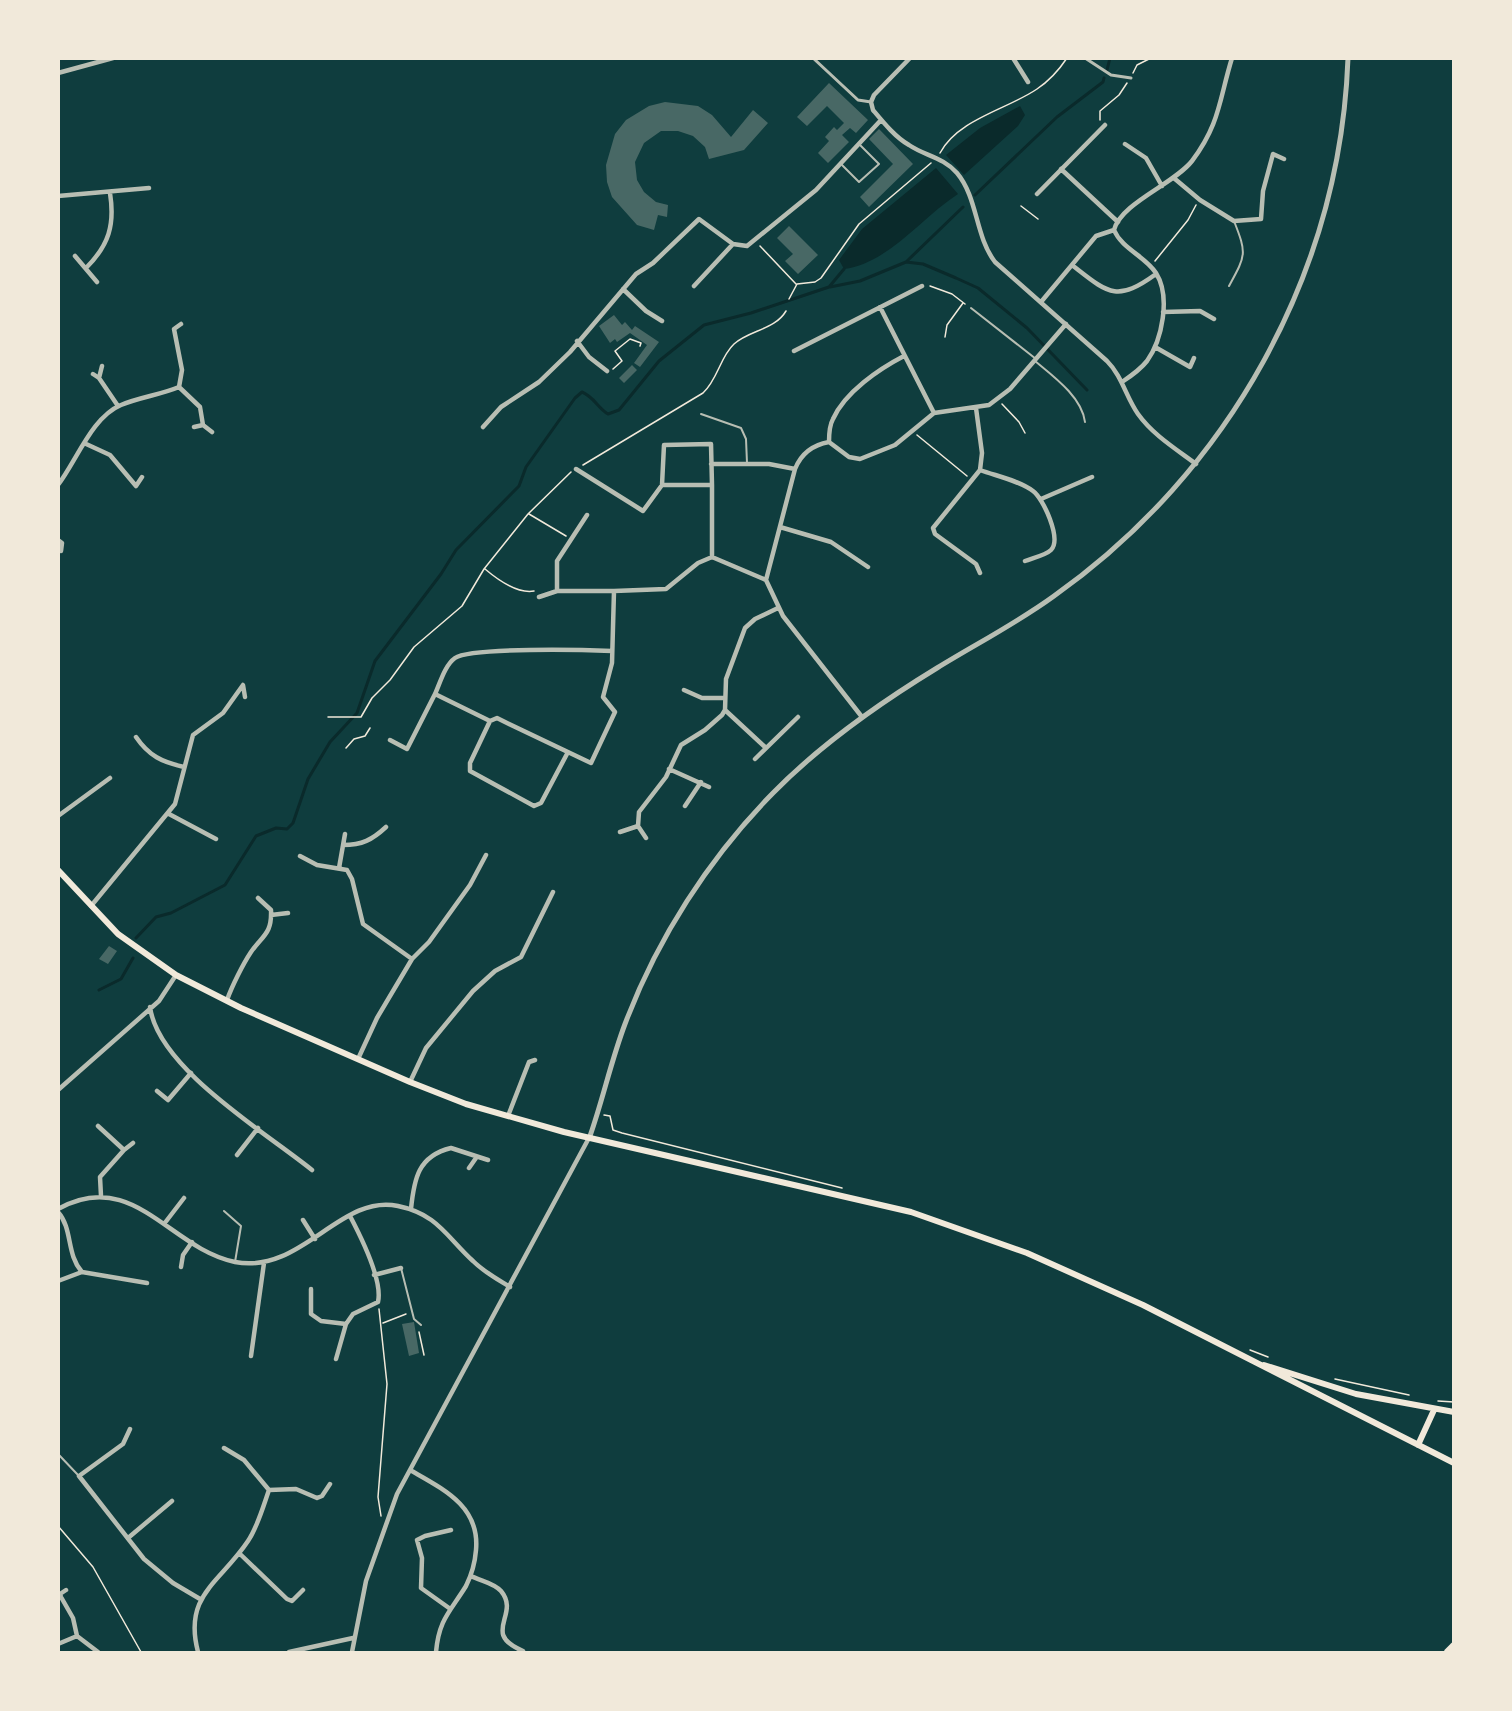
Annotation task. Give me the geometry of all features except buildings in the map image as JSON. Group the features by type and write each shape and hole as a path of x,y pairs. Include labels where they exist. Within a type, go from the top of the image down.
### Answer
{"highway":[{"path":"1448,1653 1454,1646"}],"main road":[{"path":"58,870 118,934 176,975 410,1082 466,1104 564,1132 590,1136 911,1212 1027,1252 1088,1278 1454,1462"},
{"path":"1254,1363 1282,1368 1356,1394 1454,1412"},
{"path":"1418,1445 1434,1410"}],"street":[{"path":"59,73 113,58"},
{"path":"813,58 858,100 871,102"},
{"path":"871,102 874,95 910,58"},
{"path":"1013,58 1028,82"},
{"path":"1085,58 1111,75 1131,78"},
{"path":"1041,303 1096,236 1114,230 1118,222 1141,200 1175,179 1193,159 1214,126 1232,58"},
{"path":"352,1653 353,1638 366,1581 387,1518 410,1470 590,1136 629,1013 651,964 689,898 723,851 770,796 810,757 862,717 922,677 1027,614 1079,577 1146,519 1196,464 1246,393 1273,345 1300,285 1323,218 1338,152 1348,58"},
{"path":"871,102 881,120 909,145 949,165 964,184 991,256 1107,361 1122,382 1134,408 1147,425 1196,464"},
{"path":"483,427 501,407 539,382 610,308 636,274 653,263 699,219 733,244 747,246 756,242 787,212 796,209 816,190 881,120"},
{"path":"1036,194 1105,125"},
{"path":"1125,144 1146,158 1162,186"},
{"path":"1175,179 1200,200 1234,221 1261,219 1263,190 1273,154 1284,159"},
{"path":"1061,169 1118,222"},
{"path":"58,196 149,188"},
{"path":"86,268 100,254 112,230 110,192"},
{"path":"1114,230 1120,240 1156,274 1161,288 1163,312 1155,347 1143,366 1122,382"},
{"path":"694,286 733,244"},
{"path":"75,256 98,282"},
{"path":"1072,265 1096,283 1122,293 1134,290 1156,274"},
{"path":"794,351 922,286"},
{"path":"623,289 646,312 662,321"},
{"path":"880,307 934,413"},
{"path":"1163,312 1200,311 1214,319"},
{"path":"166,327 174,329 181,324"},
{"path":"829,442 849,457 860,459 888,449 934,413 976,408 998,399 1036,360 1066,324"},
{"path":"174,329 182,370 179,387"},
{"path":"577,341 589,357 607,371"},
{"path":"1155,347 1190,367 1194,358"},
{"path":"829,442 833,419 848,399 878,372 904,356"},
{"path":"99,378 102,366"},
{"path":"93,374 99,378 118,406"},
{"path":"58,485 102,418 118,406 153,397 179,387"},
{"path":"179,387 200,407 203,425 212,432"},
{"path":"976,408 982,453 980,470 933,528 935,534 976,564 980,573"},
{"path":"194,427 203,425"},
{"path":"829,442 818,445 802,455 795,469 766,580 778,608 862,717"},
{"path":"84,443 110,455 136,486 142,477"},
{"path":"576,469 629,505 644,511 662,485 664,445 711,444 712,557"},
{"path":"711,464 747,463 795,469"},
{"path":"980,470 1026,487 1041,499 1055,537 1055,544 1049,552 1025,561"},
{"path":"1041,499 1092,477"},
{"path":"662,485 712,485"},
{"path":"557,591 557,561 587,515"},
{"path":"780,527 831,542 868,567"},
{"path":"62,551 60,541 70,538"},
{"path":"539,597 557,591 666,589 698,563 712,557 766,580"},
{"path":"568,752 541,803 534,806 470,771 470,763 490,722 497,718 591,763 612,719 613,709 603,698 610,674 614,591"},
{"path":"646,838 638,826 639,812 644,803 661,784 681,745 715,723 725,710 726,680 742,633 755,619 778,608"},
{"path":"407,749 448,666 458,656 529,650 612,651"},
{"path":"91,906 176,804 194,735 222,714 243,685 245,697"},
{"path":"684,690 702,698 725,698"},
{"path":"435,694 490,722"},
{"path":"725,710 765,747"},
{"path":"755,759 798,717"},
{"path":"136,737 153,756 184,767"},
{"path":"390,740 412,752"},
{"path":"669,769 701,782 709,788"},
{"path":"58,816 110,778"},
{"path":"685,806 701,782"},
{"path":"169,814 216,839"},
{"path":"620,832 638,826"},
{"path":"343,845 357,845 372,840 386,827"},
{"path":"339,868 345,834"},
{"path":"358,1059 377,1018 412,959 429,942 470,885 486,855"},
{"path":"300,856 317,865 347,870 352,879 363,924 412,959"},
{"path":"410,1082 426,1048 472,991 495,971 521,957 553,892"},
{"path":"227,1000 249,954 267,934 271,910 258,898"},
{"path":"271,915 288,913"},
{"path":"58,1090 150,1007 168,989 176,975"},
{"path":"150,1007 152,1021 169,1052 191,1073 312,1170"},
{"path":"508,1116 528,1062 535,1060"},
{"path":"157,1091 168,1100 191,1073"},
{"path":"98,1126 124,1150"},
{"path":"237,1155 258,1128"},
{"path":"101,1196 100,1178 133,1143"},
{"path":"411,1209 419,1168 427,1158 451,1148 488,1160"},
{"path":"469,1168 476,1158"},
{"path":"82,1272 72,1257 65,1223 58,1211 79,1200 101,1196 140,1208 192,1242 235,1262 264,1263 290,1253 372,1205 382,1204 411,1209 442,1226 474,1263 510,1287"},
{"path":"164,1224 184,1198"},
{"path":"336,1359 346,1324 353,1314 378,1302 374,1275 361,1236 350,1216"},
{"path":"303,1220 315,1239"},
{"path":"181,1267 183,1255 192,1242"},
{"path":"251,1356 264,1263"},
{"path":"374,1275 401,1268"},
{"path":"58,1281 82,1272 147,1283"},
{"path":"311,1289 311,1314 321,1321 346,1324"},
{"path":"130,1429 123,1444 79,1476 154,1569 200,1599"},
{"path":"224,1448 244,1460 269,1490"},
{"path":"410,1470 444,1491 465,1508 476,1532 475,1561 471,1576 449,1608 440,1628 436,1653"},
{"path":"269,1490 296,1489 316,1498 322,1496 330,1484"},
{"path":"198,1653 192,1625 200,1599 239,1553 258,1521 269,1490"},
{"path":"128,1538 171,1501"},
{"path":"449,1608 421,1588 422,1558 417,1540 451,1530"},
{"path":"239,1553 287,1599 292,1601 303,1590"},
{"path":"471,1576 496,1586 504,1595 507,1609 502,1624 504,1639 508,1644 523,1651"},
{"path":"66,1590 60,1594 74,1618 77,1636 98,1653"},
{"path":"58,1644 77,1636"},
{"path":"289,1653 353,1638"}],"lane":[{"path":"840,163 859,182 879,164 859,144"},
{"path":"1229,286 1244,256 1243,244 1234,221"},
{"path":"971,309 1036,360 1077,402 1083,410 1085,422"},
{"path":"701,414 741,428 746,439 747,463"},
{"path":"224,1211 241,1226 235,1262"},
{"path":"401,1268 414,1319 421,1325"},
{"path":"59,1455 79,1476"}],"path":[{"path":"797,284 815,282 821,278 859,224 938,158 945,143 972,122 1038,88 1067,58"},
{"path":"1105,125 1099,118 1100,111 1119,94 1137,65 1151,58"},
{"path":"1150,266 1166,250 1200,200"},
{"path":"1021,206 1038,219"},
{"path":"756,242 797,284"},
{"path":"789,300 797,284"},
{"path":"922,286 943,289 971,309"},
{"path":"945,337 947,325 963,303"},
{"path":"328,717 353,719 361,717 372,698 390,681 414,647 462,606 484,568 528,514 576,469 703,393 711,385 732,345 779,320 786,311"},
{"path":"607,371 622,361 615,351 630,339 641,343 640,346"},
{"path":"998,399 1020,422 1024,433"},
{"path":"913,431 972,480"},
{"path":"528,514 570,539"},
{"path":"484,568 498,580 526,592 535,591 539,597"},
{"path":"346,748 354,739 365,736 370,728"},
{"path":"378,1302 387,1384 378,1497 381,1516 387,1518"},
{"path":"382,1323 412,1313"},
{"path":"421,1325 419,1332 424,1355"},
{"path":"58,1526 93,1567 141,1653"}],"water":[{"path":"1020,106 1025,115 1018,126 964,175 946,155 980,128"},
{"path":"936,168 958,194 890,249 860,265 844,269 839,260 862,229"}],"waterway":[{"path":"1107,70 1110,58"},
{"path":"975,195 1057,117 1103,82 1104,78"},
{"path":"906,262 963,207"},
{"path":"830,287 860,281 906,262 923,264 978,288 1027,328 1087,390"},
{"path":"136,938 156,917 171,913 225,885 256,836 276,828 287,829 293,823 308,779 330,742 357,713 375,661 441,574 456,550 519,486 526,467 575,398 582,392 608,414 619,410 659,361 704,325 751,313 829,287 844,269"},
{"path":"99,990 121,979 133,958"}]}
